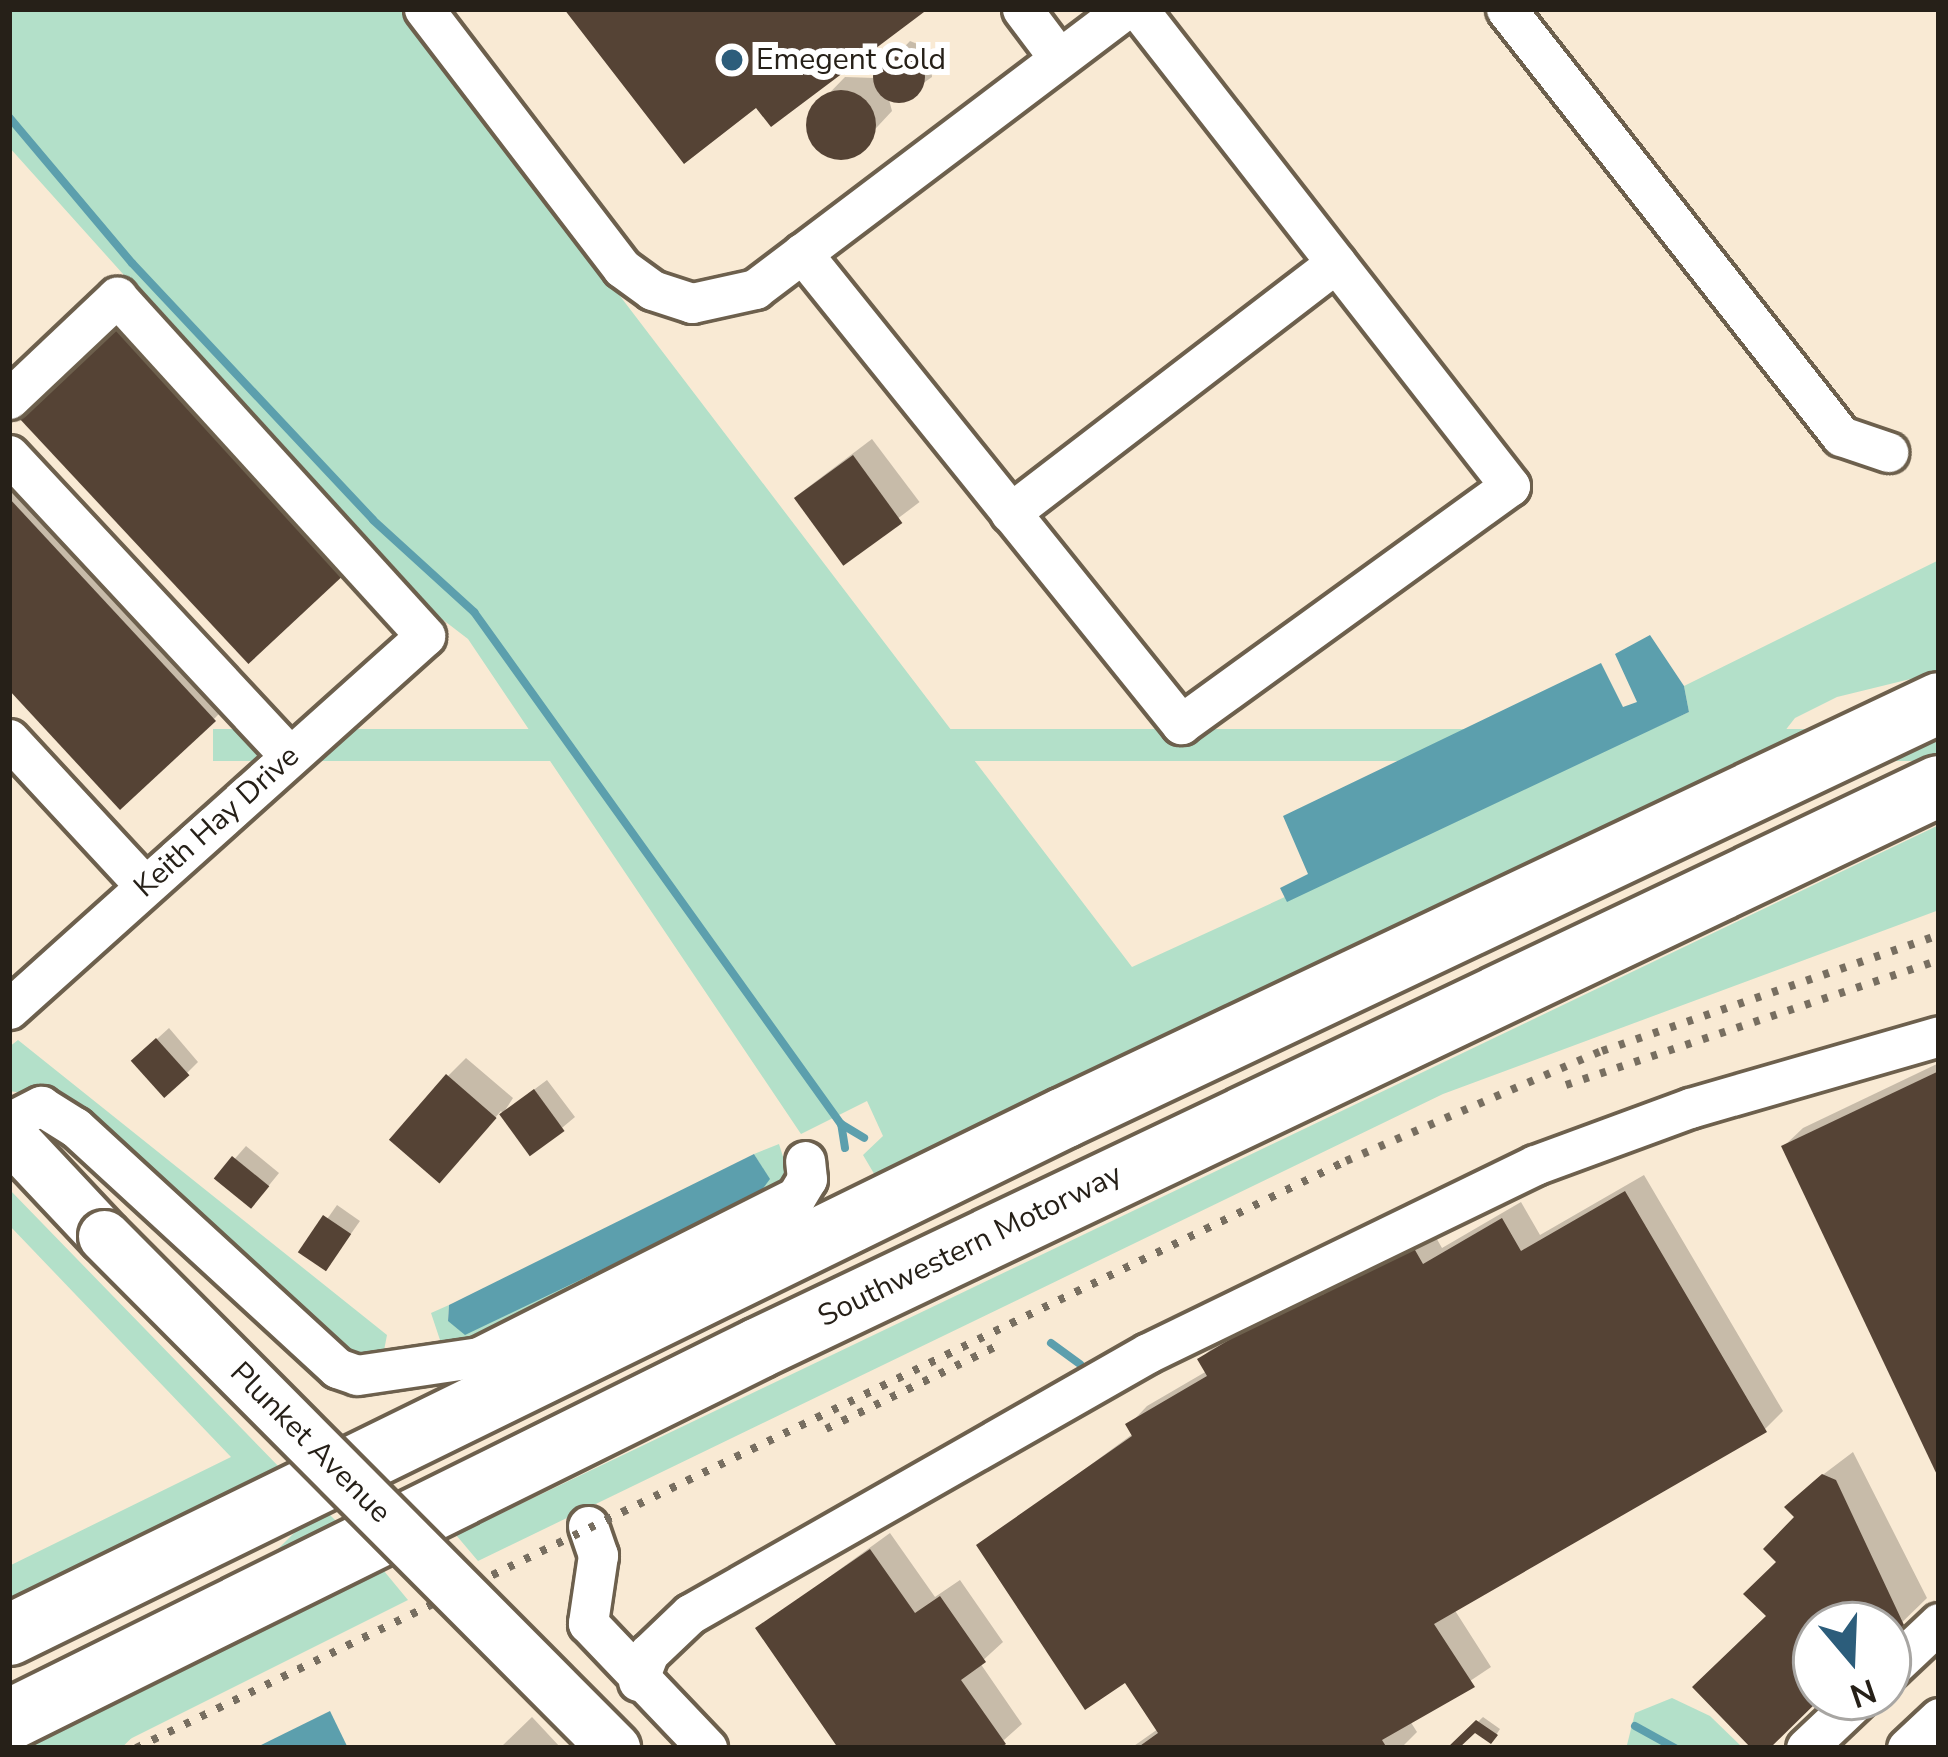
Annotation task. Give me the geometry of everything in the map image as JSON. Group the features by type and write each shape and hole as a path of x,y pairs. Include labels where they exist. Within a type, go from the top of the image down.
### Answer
{"highway":[{"path":"9,1635 1043,1128 1939,703"},
{"name":"Southwestern Motorway","path":"9,1720 759,1348 1939,786"}],"main road":[{"name":"Plunket Avenue","path":"9,1135 614,1748"}],"street":[{"path":"424,9 635,280 692,303 755,289 1125,9"},
{"path":"1022,9 1058,57"},
{"path":"802,253 1180,724 1510,486 1138,9"},
{"path":"1506,9 1841,436 1888,452"},
{"path":"1010,512 1336,263"},
{"name":"Keith Hay Drive","path":"9,399 117,297 425,636 9,1009"},
{"path":"9,455 290,756"},
{"path":"9,740 146,886"},
{"path":"638,1681 649,1653 689,1614 1148,1353 1535,1165 1690,1108 1939,1036"},
{"path":"9,1122 41,1106 76,1127 338,1368 357,1375 478,1357 796,1197 807,1179 805,1161"},
{"path":"588,1526 598,1555 588,1623 638,1681 707,1748"},
{"path":"1907,1748 1939,1718"},
{"path":"1806,1748 1835,1721"}],"green space":[{"path":"9,9 401,9 1132,967 1689,712 1684,686 1939,560 1939,672 1837,697 1795,718 1773,746 876,1177 863,1155 883,1136 867,1101 801,1134 468,639 412,596 9,147"},
{"path":"213,729 1939,729 1939,761 213,761"},
{"path":"1939,825 1939,910 1443,1094 478,1561 456,1535"},
{"path":"18,1040 387,1335 381,1366 350,1365 44,1096 9,1091 9,1047"},
{"path":"779,1144 790,1179 445,1355 431,1313 449,1305 448,1321 769,1179 754,1154"},
{"path":"9,1189 281,1469 9,1600 9,1566 231,1457 9,1225"},
{"path":"321,1506 342,1527 121,1748 79,1748"},
{"path":"379,1565 408,1600 112,1748 9,1748"},
{"path":"1672,1698 1710,1716 1743,1748 1627,1745 1635,1713"}],"water":[{"path":"1650,635 1684,686 1689,712 1287,902 1280,888 1308,874 1283,816 1601,663 1623,707 1637,702 1615,654"},
{"path":"754,1154 770,1179 758,1195 465,1335 448,1321 449,1305"},
{"path":"330,1711 347,1746 255,1748"}],"building":[{"name":"Emegent Cold","path":"564,9 928,9 771,127 756,108 684,164"},
{"path":"899,51 917,59 925,77 917,95 899,103 881,95 873,77 881,59"},
{"path":"841,90 866,100 876,125 866,150 841,160 816,150 806,125 816,100"},
{"path":"114,319 349,571 248,664 14,412"},
{"path":"853,455 902,523 843,566 794,498"},
{"path":"9,498 216,721 120,810 9,690"},
{"path":"156,1038 189,1075 164,1098 131,1061"},
{"path":"1939,1071 1939,1479 1781,1146"},
{"path":"446,1074 497,1118 439,1184 389,1140"},
{"path":"534,1089 565,1131 530,1156 499,1114"},
{"path":"232,1156 269,1186 251,1209 214,1179"},
{"path":"1625,1191 1767,1432 1434,1624 1475,1687 1382,1740 1387,1748 1137,1748 1158,1733 1125,1683 1085,1710 976,1545 1132,1436 1125,1424 1207,1376 1197,1359 1318,1287 1322,1295 1411,1243 1423,1264 1502,1218 1521,1251"},
{"path":"323,1215 351,1234 326,1271 298,1252"},
{"path":"1822,1474 1836,1480 1893,1601 1792,1601 1792,1721 1798,1721 1770,1748 1751,1748 1692,1687 1766,1616 1743,1594 1776,1562 1763,1549 1794,1517 1784,1507"},
{"path":"870,1549 915,1613 940,1596 986,1662 961,1680 1006,1744 1000,1748 838,1748 755,1628"},
{"path":"1476,1720 1498,1735 1491,1744 1475,1733 1459,1748 1447,1748"}],"waterway":[{"path":"9,117 132,263 373,520 474,612 841,1124"},
{"path":"845,1148 841,1124 864,1138"},
{"path":"1051,1343 1080,1364"},
{"path":"1635,1726 1675,1748"}],"railway":[{"path":"136,1748 1346,1161 1602,1051 1939,935"},
{"path":"1566,1085 1939,960"},
{"path":"826,1429 999,1345"}],"place":[{"name":"Emegent Cold","path":"732,60"}]}
